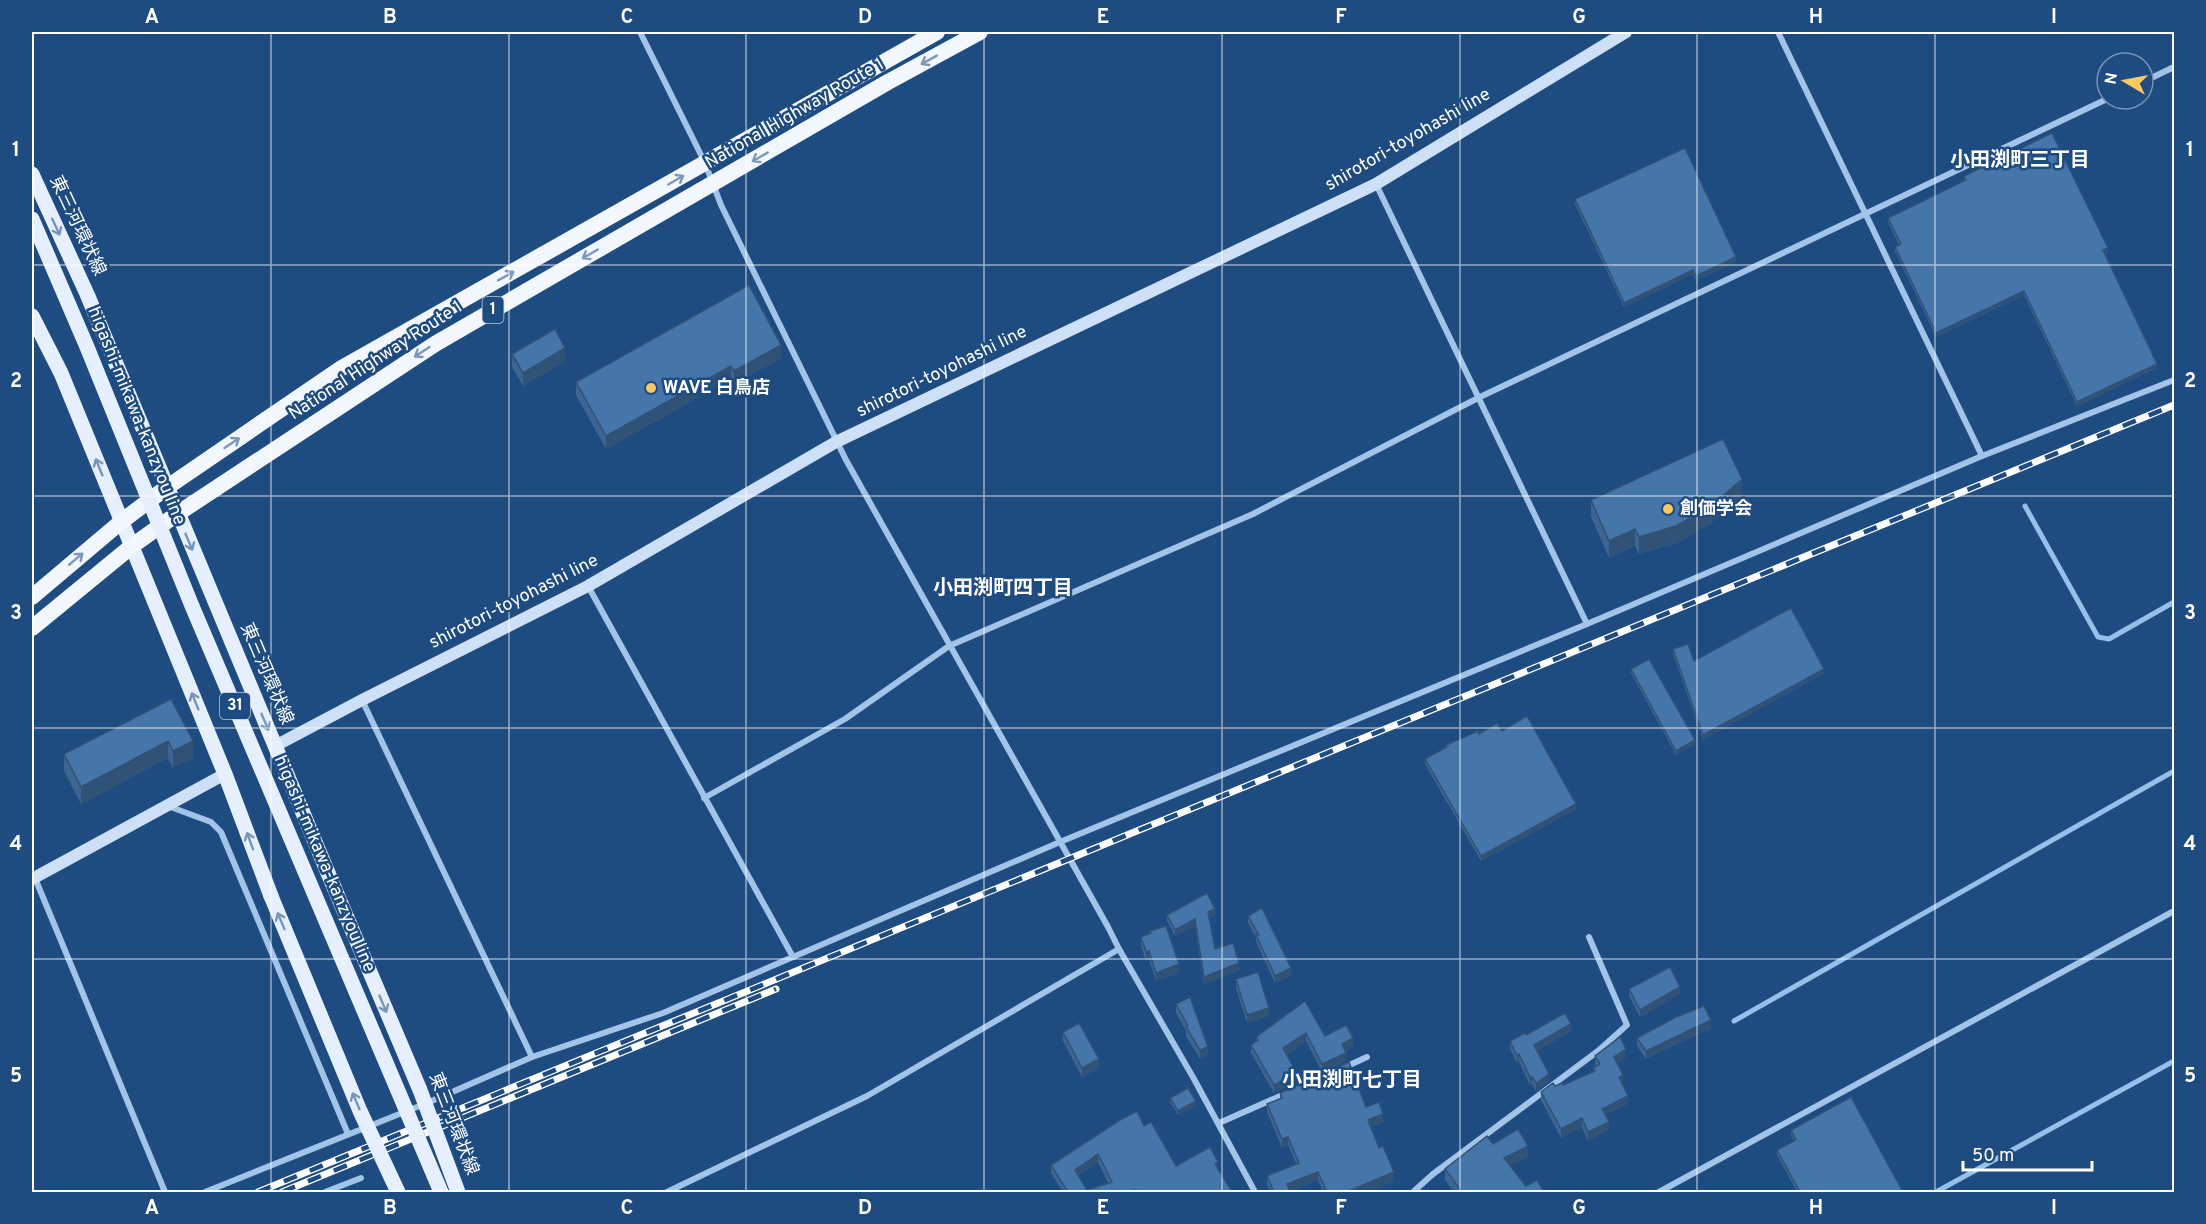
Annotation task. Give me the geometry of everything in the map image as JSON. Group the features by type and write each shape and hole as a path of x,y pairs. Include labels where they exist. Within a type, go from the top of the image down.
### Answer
{"highway":[{"name":"National Highway Route 1","path":"32,597 122,521 166,488 340,369 938,32"},
{"name":"National Highway Route 1","path":"32,628 132,546 177,514 435,344 888,82 980,32"}],"main road":[{"name":"shirotori-toyohashi line","path":"275,747 362,700 588,586 836,442 1376,184 1626,32"},
{"name":"東三河環状線","path":"32,174 87,294 153,450 166,488 420,1090 458,1192"},
{"name":"higashi-mikawa-kanzyou line","path":"32,219 87,347 192,606 441,1192"},
{"name":"31","path":"32,316 61,373 225,774 271,896 360,1111 398,1192"},
{"path":"33,878 225,774"}],"street":[{"path":"640,32 705,163 721,205 836,442 1119,949 1219,1123 1255,1192"},
{"path":"1778,32 1982,456"},
{"path":"2155,76 2175,66"},
{"path":"704,798 845,719 949,646 1253,514 1479,397 2095,105"},
{"path":"1376,184 1587,624"},
{"path":"205,1192 427,1103 532,1057 663,1013 1060,842 1587,624 1982,456 2175,380"},
{"path":"588,586 793,957"},
{"path":"362,700 532,1057"},
{"path":"167,806 211,822 221,832 348,1134"},
{"path":"33,878 165,1192"},
{"path":"1659,1192 2175,911"},
{"path":"1413,1192 1433,1174 1598,1051 1628,1025 1589,937"},
{"path":"667,1192 867,1096 1119,949"},
{"path":"1219,1123 1367,1057"},
{"path":"325,1192 361,1178"}],"building":[{"path":"2052,133 2108,248 2103,250 2157,364 2077,402 2024,291 1936,333 1895,247 1901,244 1888,218 1966,180 1964,176"},
{"path":"1685,148 1736,257 1696,276 1693,270 1624,303 1575,199"},
{"path":"749,285 781,345 734,371 731,366 606,436 576,382"},
{"path":"555,329 565,348 523,373 512,354"},
{"name":"創価学会","path":"1723,439 1742,479 1710,507 1676,526 1639,537 1635,529 1609,541 1591,500"},
{"path":"1791,608 1824,669 1703,735 1673,649 1688,644 1694,661"},
{"path":"1649,659 1695,740 1676,751 1631,669"},
{"path":"171,699 193,741 173,751 168,741 81,787 64,754"},
{"path":"1527,716 1576,804 1481,856 1425,759 1447,747 1446,745 1478,731 1479,734 1497,723 1502,731"},
{"path":"1207,893 1215,909 1208,912 1215,949 1233,943 1239,963 1204,977 1195,919 1175,930 1167,915"},
{"path":"1262,908 1291,968 1275,976 1256,935 1259,935 1248,916"},
{"path":"1166,926 1179,964 1156,973 1149,951 1146,952 1141,937 1151,933 1150,931"},
{"path":"1670,967 1680,987 1640,1010 1629,989"},
{"path":"1258,972 1269,1008 1247,1015 1236,979"},
{"path":"1190,997 1208,1047 1200,1050 1176,1004"},
{"path":"1305,1001 1325,1036 1346,1025 1353,1038 1342,1044 1346,1053 1322,1064 1306,1033 1283,1048 1297,1074 1274,1085 1251,1045 1258,1040 1256,1037"},
{"path":"1704,1006 1711,1020 1646,1051 1637,1038 1676,1017"},
{"path":"1565,1013 1571,1024 1534,1045 1549,1074 1536,1083 1530,1077 1519,1054 1517,1056 1510,1041 1525,1033 1526,1035"},
{"path":"1079,1023 1099,1059 1082,1068 1063,1032"},
{"path":"1620,1037 1626,1049 1614,1057 1623,1075 1619,1077 1628,1096 1602,1109 1609,1122 1588,1132 1582,1118 1561,1129 1541,1092 1553,1083 1555,1086 1562,1083 1563,1085 1595,1071 1593,1068 1600,1064 1595,1056"},
{"path":"1349,1062 1366,1107 1379,1102 1383,1114 1368,1120 1379,1148 1383,1146 1394,1172 1350,1192 1327,1192 1318,1172 1287,1184 1290,1192 1274,1192 1267,1176 1299,1163 1288,1137 1282,1139 1267,1104 1282,1098 1280,1093 1302,1083 1304,1087 1328,1076 1326,1073"},
{"path":"1188,1088 1196,1101 1178,1111 1170,1098"},
{"path":"1851,1097 1903,1192 1800,1192 1777,1150 1796,1140 1791,1130"},
{"path":"1137,1111 1144,1126 1151,1122 1176,1166 1210,1147 1218,1162 1215,1164 1232,1192 1137,1192 1136,1190 1130,1192 1068,1192 1051,1165","holes":["1098,1154 1112,1182 1087,1190 1075,1170"]},
{"path":"1518,1129 1528,1146 1504,1158 1526,1186 1537,1180 1544,1192 1462,1192 1445,1169 1487,1136 1493,1144"}],"waterway":[{"path":"2025,506 2098,637 2109,639 2174,602"},
{"path":"1734,1021 2174,771"},
{"path":"1936,1192 2174,1061"}],"railway":[{"path":"258,1192 2174,405"},
{"path":"282,1192 776,989"}],"place":[{"name":"WAVE 白鳥店","path":"651,388"},
{"name":"創価学会","path":"1668,509"}],"district":[{"name":"小田渕町三丁目","path":"2020,161"},
{"name":"小田渕町四丁目","path":"1003,589"},
{"name":"小田渕町七丁目","path":"1352,1081"}]}
